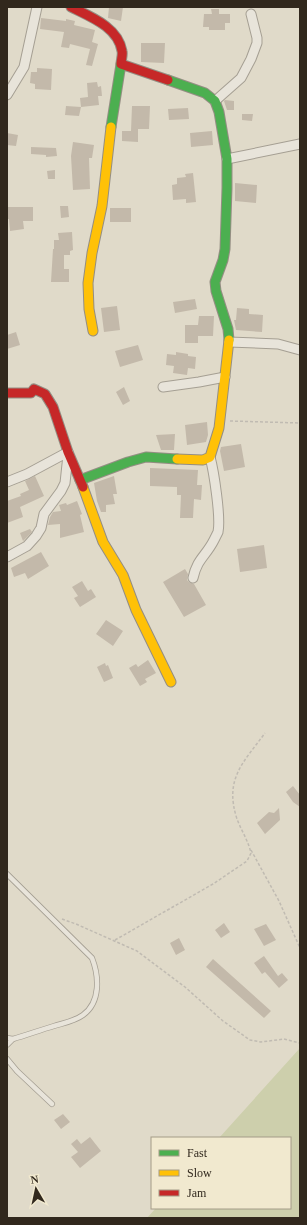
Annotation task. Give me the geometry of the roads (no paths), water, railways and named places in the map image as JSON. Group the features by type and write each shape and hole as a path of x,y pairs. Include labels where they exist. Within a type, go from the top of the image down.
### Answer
{"street":[{"path":"7,95 24,67 37,7"},
{"path":"71,7 91,17 111,30 118,38 122,52 108,144 102,206 92,253 88,283 89,309 93,330"},
{"path":"215,101 241,78 251,59 257,43 251,14"},
{"path":"121,64 206,93 215,101 219,112 227,159 223,260 215,282 216,291 228,329 229,342 219,428 210,458 214,479 218,532 198,562 193,578"},
{"path":"227,159 300,144"},
{"path":"229,342 278,344 300,350"},
{"path":"163,387 225,377"},
{"path":"7,393 31,392 34,389 45,394 53,407 68,452 103,542 123,575 136,610 171,682"},
{"path":"7,482 27,474 68,452"},
{"path":"7,557 27,546 41,528 44,514 61,492 65,483 68,452"},
{"path":"80,480 128,462 146,457 202,460 210,458"}],"lane":[{"path":"7,874 92,958 96,971 96,997 89,1009 83,1015 13,1039 7,1045"},
{"path":"7,1038 13,1039"},
{"path":"7,1059 17,1071 52,1104"}]}
